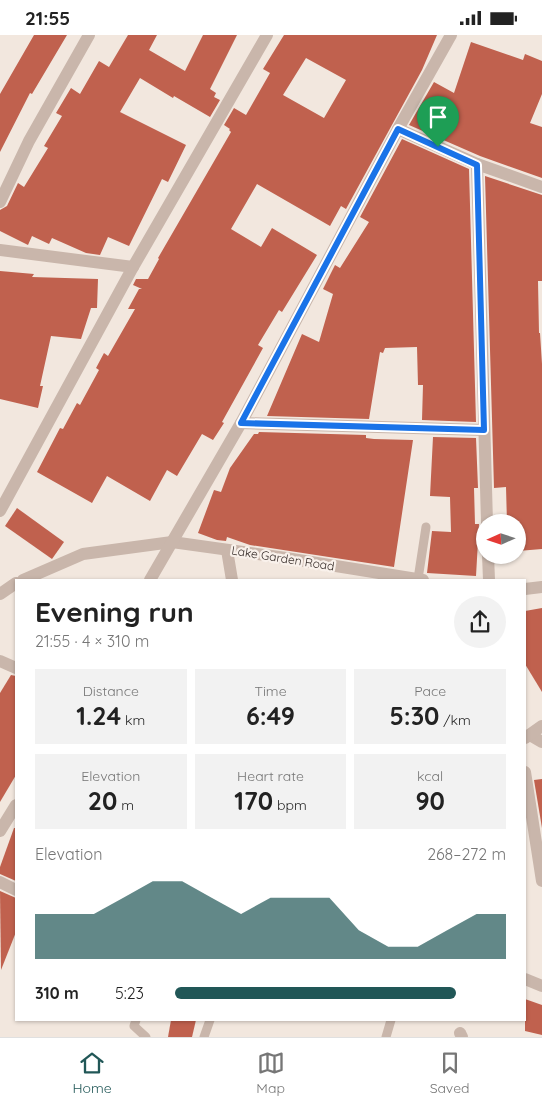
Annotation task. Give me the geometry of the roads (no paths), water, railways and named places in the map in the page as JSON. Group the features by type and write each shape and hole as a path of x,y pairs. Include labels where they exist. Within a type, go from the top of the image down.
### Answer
{"street":[{"path":"0,202 29,141 89,35"},
{"path":"0,511 133,267 267,35"},
{"path":"151,579 241,423 398,129 451,35"},
{"path":"398,129 477,165 542,187"},
{"path":"477,165 487,514"},
{"path":"0,250 133,267"},
{"path":"241,423 484,430"},
{"name":"Lake Garden Road","path":"25,579 83,554 172,542 227,550 365,576 407,579"},
{"path":"227,550 232,579"},
{"path":"488,564 489,579"},
{"path":"0,594 15,584"},
{"path":"526,589 542,587"},
{"path":"0,661 15,668"},
{"path":"528,737 542,726"},
{"path":"528,737 542,742"},
{"path":"526,777 542,881"},
{"path":"0,831 15,807"},
{"path":"0,882 15,890"},
{"path":"526,979 542,986"}],"lane":[{"path":"421,579 426,527"},
{"path":"136,1021 134,1026 146,1037"},
{"path":"204,1037 210,1021"},
{"path":"386,1037 391,1021"}]}
